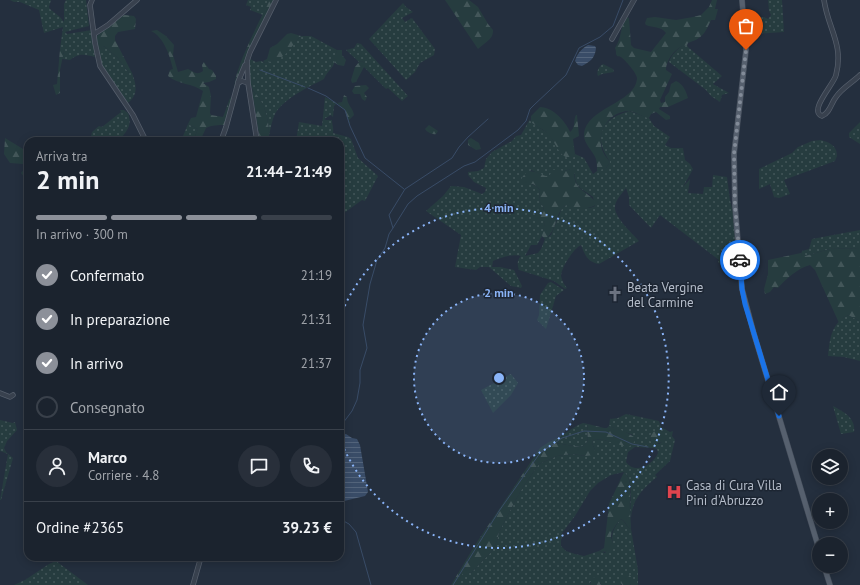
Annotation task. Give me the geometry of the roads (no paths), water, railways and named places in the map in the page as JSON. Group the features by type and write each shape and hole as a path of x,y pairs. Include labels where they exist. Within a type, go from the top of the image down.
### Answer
{"main road":[{"path":"742,0 746,50 734,158 736,213 742,289 756,341 815,537"},
{"path":"826,573 830,585"}],"street":[{"path":"92,0 90,5 97,58 100,66 133,115 144,137"},
{"path":"94,34 108,25 137,0"},
{"path":"222,137 238,83 248,56 276,0"},
{"path":"612,39 634,0"},
{"path":"824,0 828,17 838,43 839,55 834,80 818,106 817,111 819,114 822,116 827,113 832,102 839,93 860,75"},
{"path":"247,61 248,83 256,137"},
{"path":"238,83 242,81 248,83"},
{"path":"0,393 10,397 13,394"},
{"path":"193,585 200,561"}],"water":[{"path":"588,45 595,46 596,48 594,57 582,66 578,65 575,61 577,56 581,50"},
{"path":"344,434 357,439 360,445 368,492 365,496 344,501"}],"waterway":[{"path":"393,228 408,204 417,196 464,166 475,162 518,130 526,121 530,109 566,75 579,48 600,37 613,26 623,0"},
{"path":"260,70 305,87"},
{"path":"308,88 326,96 345,110 350,126 365,158 404,189"},
{"path":"344,422 352,411 357,400 360,383 360,370 367,348 363,325 370,284 377,260 385,248 389,234 393,228 389,215 405,189 452,158 468,137 488,119"},
{"path":"453,585 499,511 540,453 562,438 584,431 606,432 632,444 648,447"},
{"path":"344,521 349,524 356,532 371,585"}],"place":[{"name":"Beata Vergine del Carmine","path":"615,294"},
{"name":"Casa di Cura Villa Pini d'Abruzzo","path":"674,492"}]}
